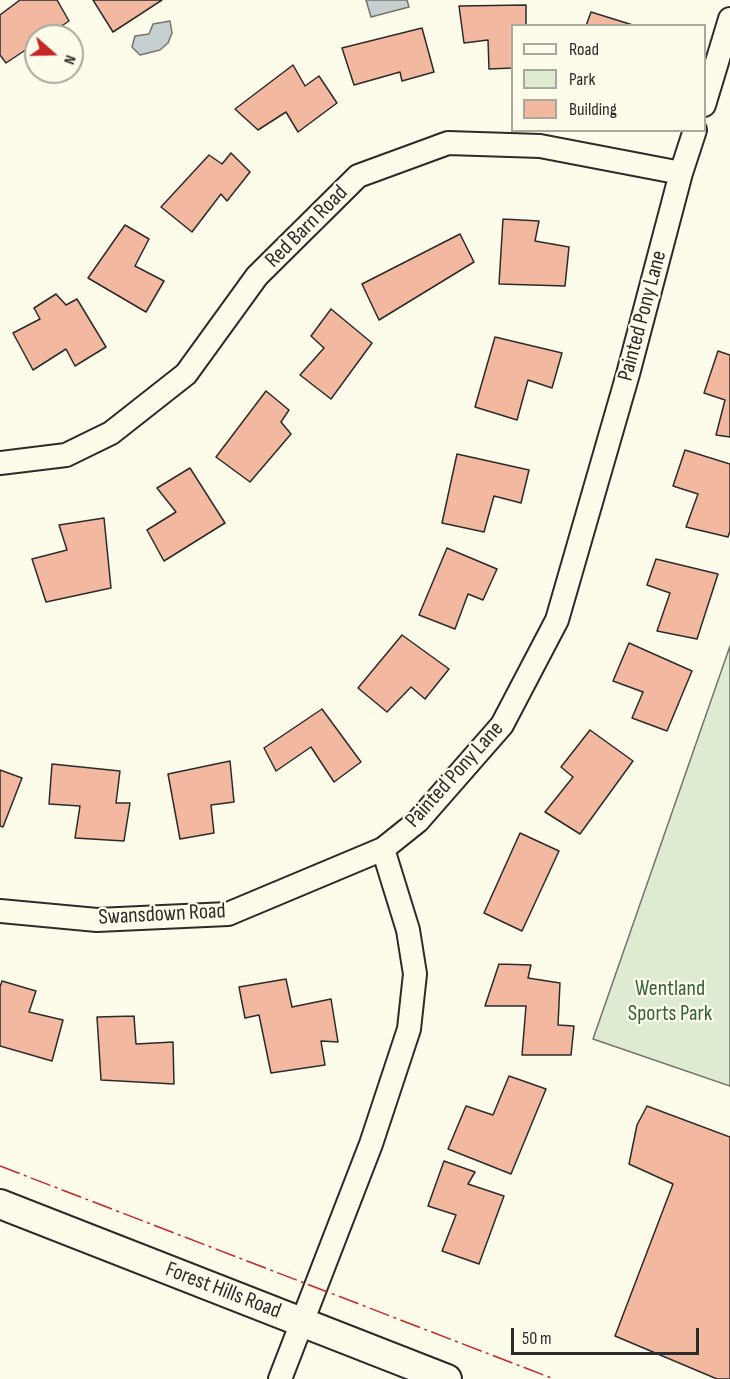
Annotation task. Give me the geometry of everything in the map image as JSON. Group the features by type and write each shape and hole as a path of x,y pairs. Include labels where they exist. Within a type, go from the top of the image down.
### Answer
{"street":[{"path":"706,102 730,19"},
{"name":"Painted Pony Lane","path":"383,849 418,821 502,725 557,620 694,132"},
{"name":"Red Barn Road","path":"0,462 66,455 111,433 186,374 257,276 358,176 448,143 540,146 681,173"},
{"path":"280,1379 371,1144 409,1029 415,974 408,930 383,849"},
{"name":"Swansdown Road","path":"0,911 97,920 228,914 383,849"},
{"name":"Forest Hills Road","path":"0,1204 447,1379"}],"green space":[{"name":"Wentland Sports Park","path":"730,646 730,1086 593,1039"}],"shaded area":[{"path":"366,0 407,0 409,7 371,17"},
{"path":"170,21 172,33 168,43 160,50 140,55 132,47 135,36 149,34 153,24"}],"building":[{"path":"20,0 57,0 69,21 65,24 24,24 24,51 6,63 0,55 0,15"},
{"path":"93,0 162,0 113,32"},
{"path":"526,5 526,24 511,24 511,68 489,69 488,40 464,43 459,6"},
{"path":"591,12 630,24 587,24"},
{"path":"422,28 434,72 402,81 400,72 354,85 342,48"},
{"path":"293,65 305,86 319,76 337,103 298,132 286,112 258,130 235,109"},
{"path":"231,153 250,172 227,201 221,194 192,232 161,207 209,155 222,164"},
{"path":"503,219 539,221 535,241 569,247 565,286 499,284"},
{"path":"125,225 149,239 135,266 164,281 146,312 88,278"},
{"path":"460,234 474,262 379,320 362,284"},
{"path":"56,294 66,305 77,299 106,347 75,366 66,349 33,370 13,333 40,319 34,308"},
{"path":"331,309 372,343 331,399 300,375 324,348 311,336"},
{"path":"495,337 562,353 552,388 528,380 517,420 475,407"},
{"path":"718,351 730,355 730,437 716,435 725,400 704,393"},
{"path":"266,391 289,410 281,422 291,434 250,482 216,457"},
{"path":"685,450 730,464 730,531 728,537 686,527 698,494 673,486"},
{"path":"457,454 529,470 521,503 494,496 484,532 442,523"},
{"path":"190,468 225,523 164,561 147,530 176,512 157,488"},
{"path":"104,518 111,588 46,602 32,559 67,550 59,525"},
{"path":"447,548 497,569 483,600 468,594 455,629 419,615"},
{"path":"656,559 718,574 697,639 657,631 670,593 647,585"},
{"path":"402,635 449,669 425,699 411,687 387,712 358,688"},
{"path":"629,643 692,671 667,731 632,718 643,692 613,681"},
{"path":"322,709 361,762 334,782 311,747 276,771 264,748"},
{"path":"590,730 633,761 580,834 545,812 573,777 561,767"},
{"path":"230,761 234,802 211,805 214,833 180,839 168,774"},
{"path":"52,764 120,771 116,803 130,803 124,841 75,838 80,806 49,804"},
{"path":"0,770 22,778 3,827 0,826"},
{"path":"520,833 559,851 522,931 484,913"},
{"path":"499,964 531,965 528,978 560,983 558,1025 574,1026 571,1055 522,1055 526,1006 485,1006"},
{"path":"286,979 292,1007 331,999 338,1042 321,1041 325,1065 271,1073 259,1015 245,1018 239,987"},
{"path":"2,981 36,991 29,1012 63,1020 52,1061 0,1046 0,987"},
{"path":"134,1016 136,1044 173,1042 174,1084 101,1080 97,1017"},
{"path":"509,1076 546,1089 511,1174 448,1149 466,1106 493,1115"},
{"path":"647,1106 730,1137 730,1379 717,1379 615,1336 673,1184 629,1164 637,1125"},
{"path":"444,1161 475,1172 468,1184 504,1196 479,1264 442,1251 456,1215 428,1206"}],"power":[{"path":"0,1166 554,1379"}]}
